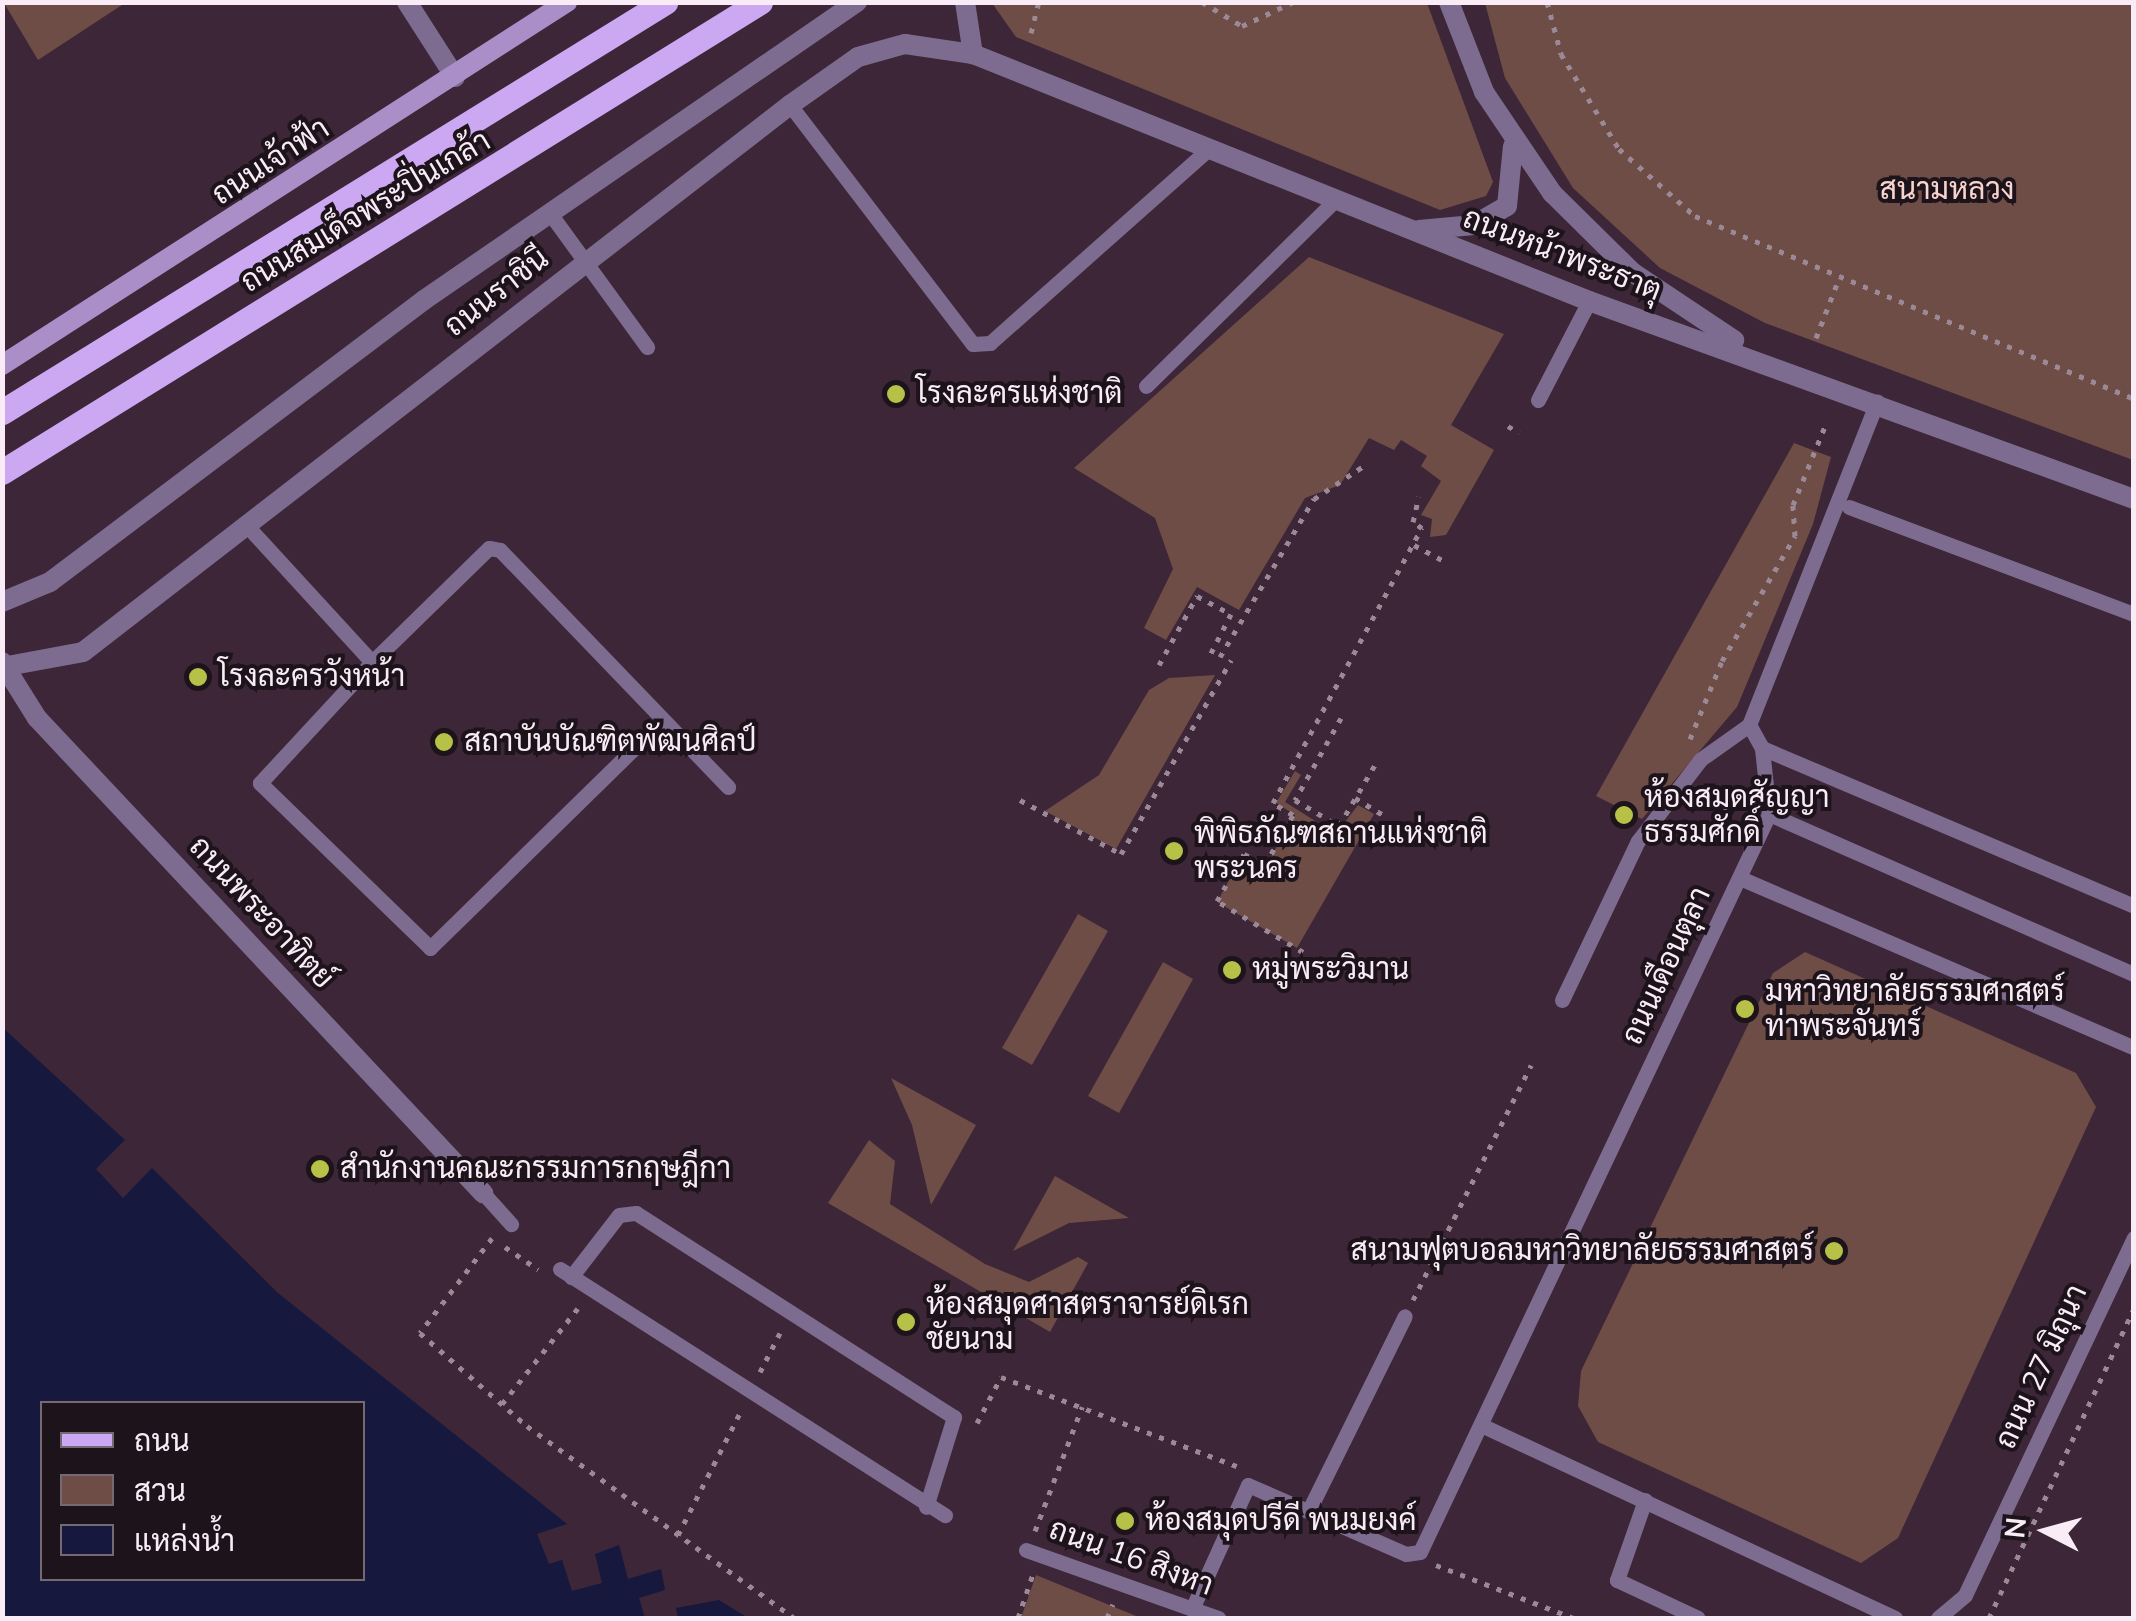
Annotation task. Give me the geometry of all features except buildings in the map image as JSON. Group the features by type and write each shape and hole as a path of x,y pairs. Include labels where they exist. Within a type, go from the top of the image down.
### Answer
{"main road":[{"name":"ถนนเจ้าฟ้า","path":"2,365 567,2"},
{"name":"ถนนสมเด็จพระปิ่นเกล้า","path":"2,412 664,2"},
{"name":"ถนนสมเด็จพระปิ่นเกล้า","path":"2,472 604,104 760,2"}],"street":[{"path":"407,2 455,77"},
{"name":"ถนนราชินี","path":"3,605 50,582 548,212 857,2"},
{"path":"965,2 973,54"},
{"path":"1412,230 1474,226 1507,206 1517,167 1512,140 1449,2"},
{"name":"ถนนราชินี","path":"32,668 84,652 790,105 880,49 973,54"},
{"name":"ถนนหน้าพระธาตุ","path":"973,54 1589,301 1766,359 2134,500"},
{"path":"1512,140 1632,272 1766,359"},
{"name":"ถนนพระอาทิตย์","path":"3,666 32,668"},
{"name":"ถนนพระอาทิตย์","path":"3,666 38,718 483,1193"}],"lane":[{"path":"790,105 973,344 990,343 1210,148"},
{"path":"1146,386 1335,200"},
{"path":"548,212 648,346"},
{"path":"1538,400 1589,301"},
{"path":"1562,1000 1638,841 1701,759 1749,725 1876,401"},
{"path":"1850,508 2134,614"},
{"path":"248,528 372,662"},
{"path":"663,720 430,948 260,784 372,662 495,548 663,720 728,787"},
{"path":"1749,725 1762,748 1769,814 2134,974"},
{"path":"1762,748 2134,906"},
{"name":"ถนนเดือนตุลา","path":"1414,1556 1481,1425 1769,814"},
{"path":"1740,878 2134,1048"},
{"path":"483,1193 511,1224"},
{"path":"926,1507 956,1421 791,1313 626,1210 564,1279 926,1507 946,1515"},
{"name":"ถนน 27 มิถุนา","path":"1938,1618 1965,1594 2134,1238"},
{"path":"1309,1510 1405,1316"},
{"path":"1481,1425 1895,1618"},
{"path":"1192,1609 1248,1484 1414,1556"},
{"path":"1646,1500 1617,1580 1698,1618"},
{"name":"ถนน 16 สิงหา","path":"1026,1550 1218,1618"}],"path":[{"path":"1031,33 1039,2"},
{"path":"1202,2 1242,26 1293,2"},
{"path":"1547,2 1560,54 1619,149 1695,216 1838,281 2134,399"},
{"path":"1816,338 1838,281"},
{"path":"1508,426 1519,433"},
{"path":"1682,758 1722,662 1796,536 1792,505 1825,426"},
{"path":"1220,657 1314,500 1362,467"},
{"path":"1303,952 1217,901 1244,854 1264,866 1293,815 1273,803 1414,544 1419,498"},
{"path":"1414,544 1444,561"},
{"path":"1159,665 1197,596 1242,620"},
{"path":"1211,653 1231,614"},
{"path":"1020,800 1121,854 1231,660"},
{"path":"1341,718 1294,800 1339,826 1375,765"},
{"path":"1295,764 1310,773"},
{"path":"1355,798 1383,815"},
{"path":"1405,1316 1531,1065"},
{"path":"480,1226 494,1240 564,1279 584,1300 502,1404"},
{"path":"494,1240 420,1333 502,1404 794,1618"},
{"path":"1989,1618 2134,1308"},
{"path":"753,1388 791,1313"},
{"path":"956,1421 977,1424 1001,1377 1241,1467 1248,1484"},
{"path":"678,1534 745,1404"},
{"path":"1026,1550 1082,1407"},
{"path":"1414,1556 1573,1618"},
{"path":"1018,1618 1035,1570"},
{"path":"1108,1618 1113,1604"}],"green space":[{"path":"4,3 125,3 38,60"},
{"path":"992,3 1427,3 1493,182 1486,196 1440,210 1016,37"},
{"name":"สนามหลวง","path":"1485,3 2133,3 2133,460 1765,323 1660,268 1573,188 1505,78"},
{"path":"1309,257 1504,334 1451,425 1494,450 1446,535 1430,537 1432,519 1421,515 1441,481 1421,466 1427,456 1401,440 1394,450 1369,438 1340,485 1305,498 1239,610 1197,587 1166,640 1144,628 1173,569 1155,518 1074,468"},
{"path":"1794,443 1831,457 1813,524 1737,707 1642,819 1596,796"},
{"path":"1215,675 1116,849 1045,811 1099,775 1149,690 1169,678"},
{"path":"1295,771 1301,775 1285,802 1336,834 1358,805 1374,814 1297,948 1217,902 1243,855 1265,867 1295,815 1276,803"},
{"path":"1078,914 1108,931 1032,1065 1002,1048"},
{"name":"สนามฟุตบอลมหาวิทยาลัยธรรมศาสตร์","path":"1805,952 2076,1073 2096,1107 1898,1538 1861,1563 1598,1442 1578,1406 1581,1371 1773,973"},
{"path":"1163,962 1193,979 1119,1113 1088,1096"},
{"path":"891,1078 976,1125 931,1205 912,1125"},
{"path":"869,1140 895,1161 890,1204 985,1264 1029,1282 1078,1257 1088,1263 1050,1332 828,1203"},
{"path":"1055,1176 1129,1218 1069,1223 1013,1251"},
{"path":"1036,1575 1141,1618 1021,1618"}],"water":[{"path":"2,1027 125,1140 96,1169 123,1198 152,1168 278,1293 567,1524 537,1534 549,1564 562,1560 572,1591 602,1583 595,1554 619,1545 628,1579 661,1569 665,1590 639,1598 645,1618 3,1618"},
{"path":"719,1600 748,1618 678,1618 676,1608"}],"place":[{"name":"โรงละครแห่งชาติ","path":"896,394"},
{"name":"โรงละครวังหน้า","path":"198,677"},
{"name":"สถาบันบัณฑิตพัฒนศิลป์","path":"444,742"},
{"name":"ห้องสมุดสัญญา ธรรมศักดิ์","path":"1624,815"},
{"name":"พิพิธภัณฑสถานแห่งชาติ พระนคร","path":"1174,851"},
{"name":"หมู่พระวิมาน","path":"1232,970"},
{"name":"มหาวิทยาลัยธรรมศาสตร์ ท่าพระจันทร์","path":"1745,1009"},
{"name":"สำนักงานคณะกรรมการกฤษฎีกา","path":"320,1169"},
{"name":"สนามฟุตบอลมหาวิทยาลัยธรรมศาสตร์","path":"1834,1251"},
{"name":"ห้องสมุดศาสตราจารย์ดิเรก ชัยนาม","path":"906,1322"},
{"name":"ห้องสมุดปรีดี พนมยงค์","path":"1125,1521"}]}
